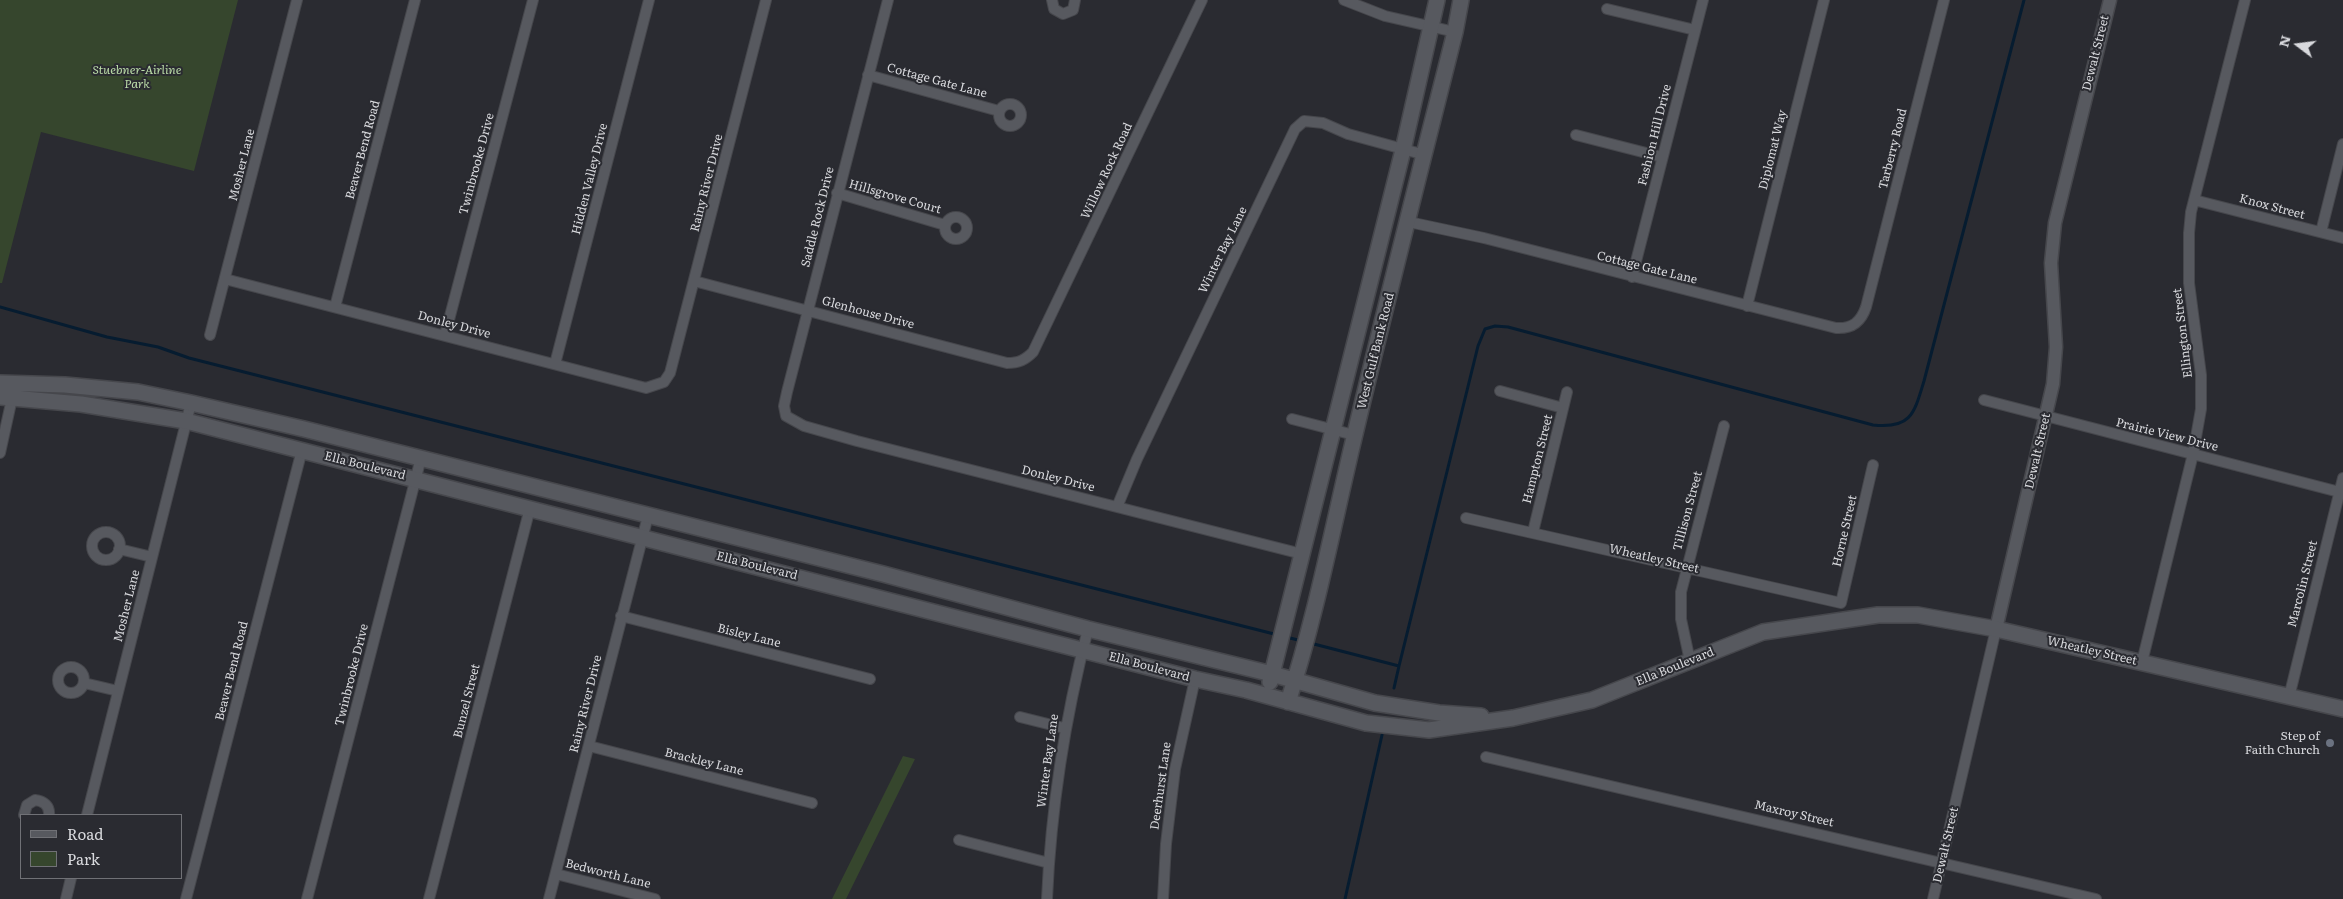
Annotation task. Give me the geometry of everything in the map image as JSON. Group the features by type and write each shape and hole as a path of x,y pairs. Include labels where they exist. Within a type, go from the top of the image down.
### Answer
{"main road":[{"name":"West Gulf Bank Road","path":"1267,695 1432,28 1437,0"},
{"name":"West Gulf Bank Road","path":"1288,702 1302,657 1354,436 1456,32 1461,0"},
{"name":"Ella Boulevard","path":"7,390 65,385 138,392 191,403 421,458 883,574 1088,629 1295,680 1375,704 1439,713 1513,718"},
{"name":"Ella Boulevard","path":"7,390 186,421 1196,679 1267,695 1366,724 1429,730 1513,718 1592,700 1764,632 1837,621"},
{"name":"Wheatley Street","path":"1837,621 1878,615 1918,615 1996,629 2343,709"}],"street":[{"name":"Mosher Lane","path":"210,336 297,0"},
{"name":"Beaver Bend Road","path":"336,307 415,0"},
{"name":"Twinbrooke Drive","path":"445,335 532,0"},
{"name":"Hidden Valley Drive","path":"556,364 649,0"},
{"name":"Rainy River Drive","path":"671,371 766,0"},
{"name":"Saddle Rock Drive","path":"808,427 786,416 784,406 807,310 888,0"},
{"path":"1052,0 1054,9 1063,14 1073,10 1075,0"},
{"name":"Willow Rock Road","path":"1032,353 1202,0"},
{"path":"1344,0 1365,11 1456,32"},
{"name":"Fashion Hill Drive","path":"1632,277 1703,0"},
{"name":"Diplomat Way","path":"1747,306 1824,0"},
{"name":"Tarberry Road","path":"1866,304 1944,0"},
{"name":"Dewalt Street","path":"1933,899 2053,384 2056,347 2051,263 2055,223 2059,199 2110,0"},
{"name":"Ellington Street","path":"2142,662 2193,454 2201,408 2202,375 2190,283 2189,233 2194,200 2244,0"},
{"path":"1608,9 1695,30"},
{"name":"Cottage Gate Lane","path":"868,75 999,111"},
{"name":"Winter Bay Lane","path":"1117,507 1137,459 1295,129 1304,121 1318,122 1348,134 1425,155"},
{"path":"1576,135 1662,158"},
{"path":"2320,232 2343,144"},
{"name":"Hillsgrove Court","path":"837,193 945,224"},
{"name":"Knox Street","path":"2194,200 2343,238"},
{"name":"Cottage Gate Lane","path":"1409,222 1484,238 1836,328 1847,329 1863,317 1866,304"},
{"name":"Donley Drive","path":"225,278 646,388 664,382 671,371"},
{"name":"Glenhouse Drive","path":"694,281 1007,363 1017,363 1032,353"},
{"path":"0,453 7,390"},
{"path":"1500,391 1563,408"},
{"name":"Hampton Street","path":"1533,532 1567,392"},
{"name":"Prairie View Drive","path":"1984,400 2341,492"},
{"name":"Mosher Lane","path":"87,814 191,403"},
{"path":"1292,419 1354,436"},
{"name":"Tillison Street","path":"1690,661 1681,619 1681,592 1724,426"},
{"name":"Donley Drive","path":"808,427 1302,554"},
{"name":"Beaver Bend Road","path":"186,899 302,450"},
{"name":"Twinbrooke Drive","path":"308,899 421,458"},
{"name":"Horne Street","path":"1841,603 1873,465"},
{"name":"Marcolin Street","path":"2290,697 2343,478"},
{"name":"Bunzel Street","path":"429,899 530,508"},
{"name":"Rainy River Drive","path":"549,899 648,516"},
{"name":"Wheatley Street","path":"1466,518 1687,566 1841,603"},
{"path":"119,549 152,557"},
{"name":"Bisley Lane","path":"621,616 870,679"},
{"name":"Winter Bay Lane","path":"1047,899 1051,826 1064,728 1088,629"},
{"name":"Deerhurst Lane","path":"1163,899 1165,853 1174,779 1196,679"},
{"path":"84,682 118,691"},
{"path":"1020,717 1064,728"},
{"name":"Brackley Lane","path":"589,746 812,803"},
{"name":"Maxroy Street","path":"1486,757 2096,899"},
{"path":"24,814 27,805 35,800 48,806 49,814"},
{"path":"960,840 1049,863"},
{"name":"Bedworth Lane","path":"556,874 654,899"},
{"path":"66,899 71,879"}],"green space":[{"name":"Stuebner-Airline Park","path":"0,0 238,0 194,171 41,132 2,283 0,283"},
{"path":"903,756 915,759 846,899 832,899"}],"waterway":[{"path":"1310,643 1399,666 1478,346 1485,329 1495,326 1508,327 1873,425 1886,426 1896,424 1903,422 1909,417 1917,402 1924,381 2024,0"},
{"path":"0,307 107,337 158,347 189,358 1278,635"},
{"path":"1286,637 1302,641"},
{"path":"1394,688 1399,666"},
{"path":"1345,899 1382,735"}],"place":[{"name":"Step of Faith Church","path":"2330,743"}]}
